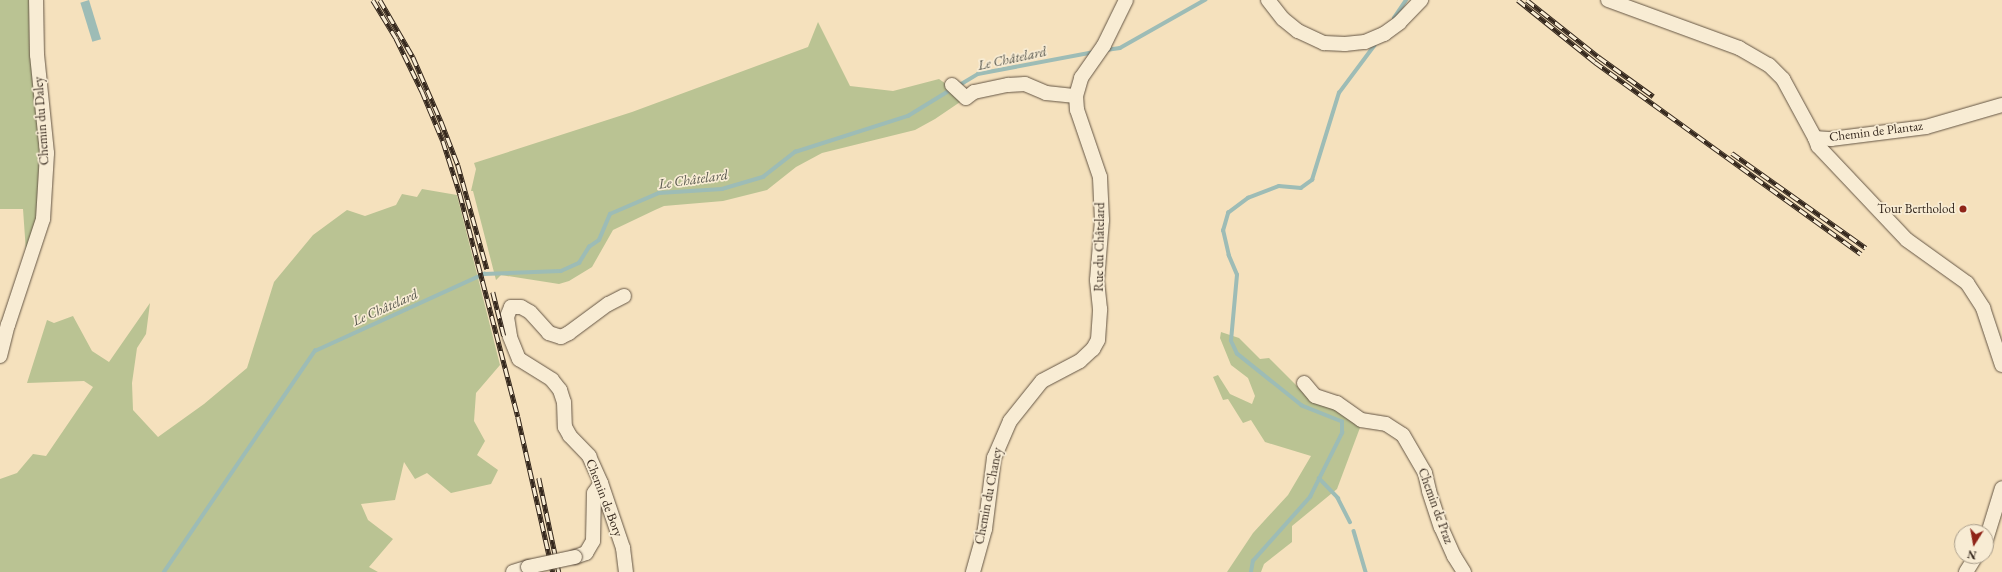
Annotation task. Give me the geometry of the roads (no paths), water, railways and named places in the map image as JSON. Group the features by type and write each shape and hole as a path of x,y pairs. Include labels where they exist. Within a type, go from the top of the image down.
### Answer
{"street":[{"name":"Chemin du Daley","path":"0,356 8,325 43,219 47,153 36,55 36,0"},
{"name":"Rue du Châtelard","path":"1097,343 1100,332 1100,309 1097,280 1102,220 1100,177 1077,110 1076,96 1081,78 1094,62 1103,47 1126,0"},
{"path":"1268,0 1283,19 1298,31 1316,40 1335,44 1365,42 1384,34 1399,24 1421,0"},
{"name":"Chemin de Plantaz","path":"1608,0 1739,48 1769,65 1783,79 1815,138 1831,139 1926,127 2002,105"},
{"path":"959,91 974,92 1008,85 1026,84 1046,93 1076,96"},
{"path":"1815,138 1818,146 1907,240 1967,282 1983,308 2002,365"},
{"name":"Chemin de Bory","path":"624,296 608,304 569,333 560,337 549,333 535,316 521,307 511,307 507,317 510,337 516,354 520,359 552,380 560,390 564,402 565,427 570,436 589,456 601,483 623,548 626,572"},
{"name":"Chemin du Chaney","path":"973,572 985,529 994,458 1010,420 1042,382 1080,361 1097,343"},
{"name":"Chemin de Praz","path":"1304,383 1315,396 1337,404 1360,420 1386,424 1402,435 1425,473 1441,527 1454,556 1464,572"},
{"path":"513,572 528,567 575,558 586,553 593,541 594,493 601,483"},
{"path":"1991,524 2002,488"}],"water":[{"path":"89,0 101,39 92,42 80,3"}],"waterway":[{"name":"Le Châtelard","path":"1106,50 1120,48 1205,0"},
{"name":"Le Châtelard","path":"1394,18 1406,0"},
{"path":"1251,572 1253,561 1310,497 1342,433 1342,422 1302,406 1237,354 1231,341 1237,275 1229,256 1223,231 1228,213 1248,198 1279,186 1301,188 1312,180 1339,93 1374,46"},
{"name":"Le Châtelard","path":"958,86 978,74 1094,52"},
{"name":"Le Châtelard","path":"164,572 315,351 484,274 561,271 579,263 589,247 599,240 610,214 659,193 722,189 763,177 795,152 908,116 952,89"},
{"path":"1319,478 1338,498 1350,522"},
{"path":"1354,531 1366,572"}],"railway":[{"path":"373,0 396,38 422,91 443,141 460,194 518,417 553,572"},
{"path":"380,0 413,57 441,121 458,165 487,269"},
{"path":"1518,0 1595,62 1861,254"},
{"path":"1527,0 1599,57 1653,96"},
{"path":"1732,153 1866,248"},
{"path":"493,292 504,336"},
{"path":"539,478 559,572"}],"place":[{"name":"Tour Bertholod","path":"1963,209"}]}
